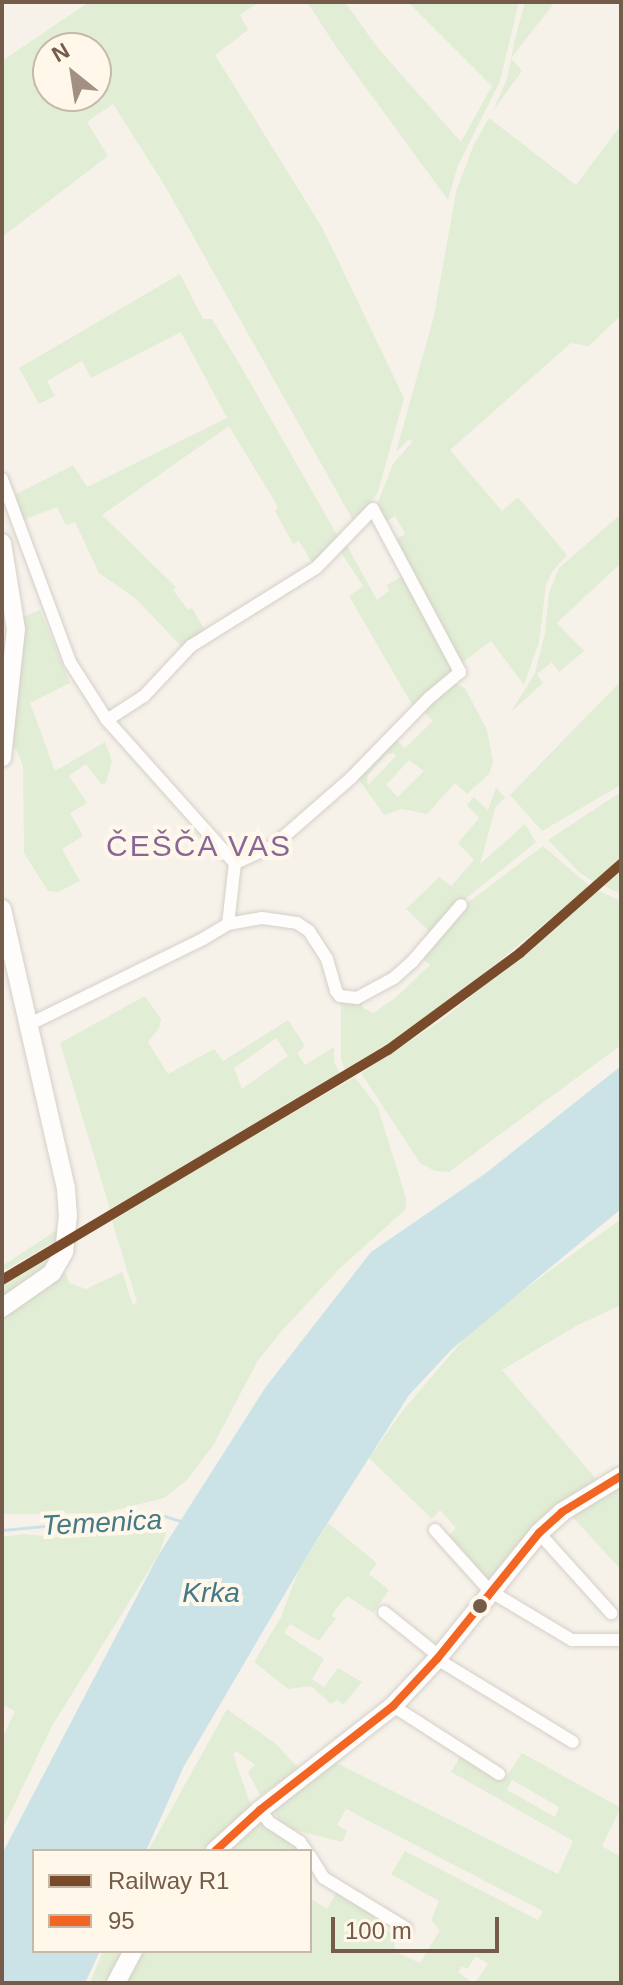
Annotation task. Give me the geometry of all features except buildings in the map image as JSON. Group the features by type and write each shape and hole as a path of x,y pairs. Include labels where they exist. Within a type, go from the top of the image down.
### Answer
{"street":[{"path":"2,479 70,662 107,720 235,863 228,924"},
{"path":"107,720 144,696 191,646 316,568 373,509 460,672 273,846 235,863"},
{"path":"2,543 16,629 2,757"},
{"path":"26,1026 228,924 262,918 297,923 320,943 336,991 349,999 372,992 394,978 461,905"},
{"path":"2,909 26,1026 66,1189 67,1231 64,1252 52,1273 2,1308"},
{"path":"217,1849 260,1810 393,1706 438,1657 539,1533 562,1512 621,1476"},
{"path":"435,1530 490,1591 572,1640 621,1640"},
{"path":"539,1533 611,1613"},
{"path":"384,1612 438,1657 573,1742"},
{"path":"393,1706 499,1774"},
{"path":"260,1810 269,1822 300,1842 305,1849"},
{"path":"312,1859 324,1878 406,1928"},
{"path":"116,1983 132,1953"}],"green space":[{"path":"89,2 259,2 240,15 248,30 215,55 323,229 404,398 378,492 355,524 165,186 113,104 112,32 45,32"},
{"path":"307,2 345,2 377,47 461,142 492,86 408,2 519,2 500,81 457,168 448,200 339,51"},
{"path":"525,2 555,2 511,58"},
{"path":"32,41 32,112 101,112 87,122 108,156 2,237 2,61"},
{"path":"511,58 522,71 493,111 507,79"},
{"path":"489,118 576,185 621,125 621,315 589,346 571,343 450,450 502,511 518,497 567,555 552,572 546,585 539,642 524,685 491,641 460,664 394,541 405,534 395,516 383,523 375,510 393,464 413,441 408,440 396,452 434,316 456,192 474,144"},
{"path":"180,274 203,319 212,319 243,370 340,540 313,564 299,541 293,544 275,511 278,507 229,426 102,515 176,587 173,590 188,610 192,608 206,632 183,648 135,598 99,573 75,522 66,525 57,507 23,520 15,495 73,465 87,487 227,418 181,332 91,378 82,361 47,381 55,396 39,404 19,368"},
{"path":"621,514 621,563 557,623 584,651 559,672 552,662 537,674 543,683 511,712 535,673 545,633 549,593 559,568"},
{"path":"346,544 377,600 389,591 387,585 406,574 454,667 453,675 414,708 349,596 363,586 340,551"},
{"path":"40,610 70,683 30,703 55,771 105,742 112,761 106,783 101,784 86,764 69,776 87,803 70,813 83,836 62,849 80,881 58,892 48,891 24,853 23,766 16,749 8,746 20,618"},
{"path":"621,681 621,785 542,831 510,795"},
{"path":"454,683 465,688 487,730 493,762 489,774 467,794 455,783 427,814 402,809 384,815 357,777 394,738 405,748 433,721 422,709","holes":["394,753 396,756 368,785 367,776 387,754","409,760 424,771 398,797 386,785"]},
{"path":"496,787 505,798 496,806 480,864 525,824 536,842 454,908 432,934 406,909 439,877 451,886 474,860 458,843 479,818 467,805 474,797 488,810"},
{"path":"621,792 621,857 595,883 579,872 548,840"},
{"path":"543,846 590,886 441,1009 346,1073 341,1059 341,1002 346,1005 361,1000 363,1008 373,1013 395,998 430,965 421,957 466,904"},
{"path":"621,867 621,894 602,885"},
{"path":"597,890 621,901 621,1045 449,1172 435,1171 420,1163 361,1073 446,1017"},
{"path":"145,996 161,1019 159,1028 148,1042 168,1074 214,1049 223,1061 288,1020 305,1046 297,1053 305,1065 334,1047 334,1062 341,1076 110,1209 60,1043","holes":["276,1038 288,1056 242,1089 234,1068"]},
{"path":"355,1077 378,1108 406,1198 406,1209 340,1268 279,1334 257,1362 214,1444 187,1480 164,1498 104,1513 2,1514 2,1315 66,1273 69,1283 86,1289 122,1272 133,1305 137,1302 111,1218"},
{"path":"621,1219 621,1305 576,1326 502,1370 597,1480 554,1506 537,1521 487,1581 448,1537 456,1528 440,1510 432,1519 369,1458 401,1413 463,1340 489,1315"},
{"path":"54,1232 58,1233 56,1241 2,1272 2,1266"},
{"path":"53,1252 40,1274 2,1301 2,1281"},
{"path":"621,1484 621,1570 572,1516"},
{"path":"158,1522 166,1533 159,1554 52,1726 2,1830 2,1739 15,1711 2,1705 2,1537 22,1534 67,1538"},
{"path":"328,1523 377,1563 369,1574 389,1590 373,1613 347,1596 335,1610 332,1616 336,1618 319,1641 290,1624 284,1633 324,1659 312,1679 324,1687 338,1668 362,1682 343,1705 337,1700 331,1704 311,1686 288,1689 254,1662 281,1617 299,1569"},
{"path":"227,1709 276,1744 300,1770 260,1795 248,1772 255,1765 236,1751 233,1754 251,1806 203,1849 149,1849"},
{"path":"522,1753 621,1808 602,1846 621,1857 621,1983 475,1983 488,1964 476,1956 467,1969 462,1966 458,1972 473,1983 125,1983 141,1953 312,1953 312,1902 327,1909 337,1892 367,1911 392,1934 396,1952 420,1963 440,1930 431,1920 439,1901 391,1874 405,1851 538,1920 543,1911 346,1809 337,1825 347,1831 342,1842 291,1829 279,1821 275,1812 277,1806 335,1762 558,1874 573,1841 451,1772 460,1757 504,1780","holes":["512,1780 559,1807 555,1817 507,1790"]},
{"path":"253,1822 261,1822 302,1849 223,1849"},
{"path":"102,1953 122,1953 106,1983 90,1983"}],"water":[{"name":"Krka","path":"621,1066 621,1209 452,1349 409,1395 313,1546 184,1766 147,1849 32,1849 32,1953 99,1953 85,1983 2,1983 2,1854 158,1556 265,1388 371,1252 486,1173"}],"waterway":[{"name":"Temenica","path":"2,1530 161,1515 181,1521"}],"rail line":[{"name":"R1","path":"2,1280 388,1050 520,953 621,864"}],"transit line":[{"name":"95","path":"217,1849 260,1810 393,1706 437,1659 539,1533 562,1512 621,1476"}],"district":[{"name":"ČEŠČA VAS","path":"199,846"}]}
